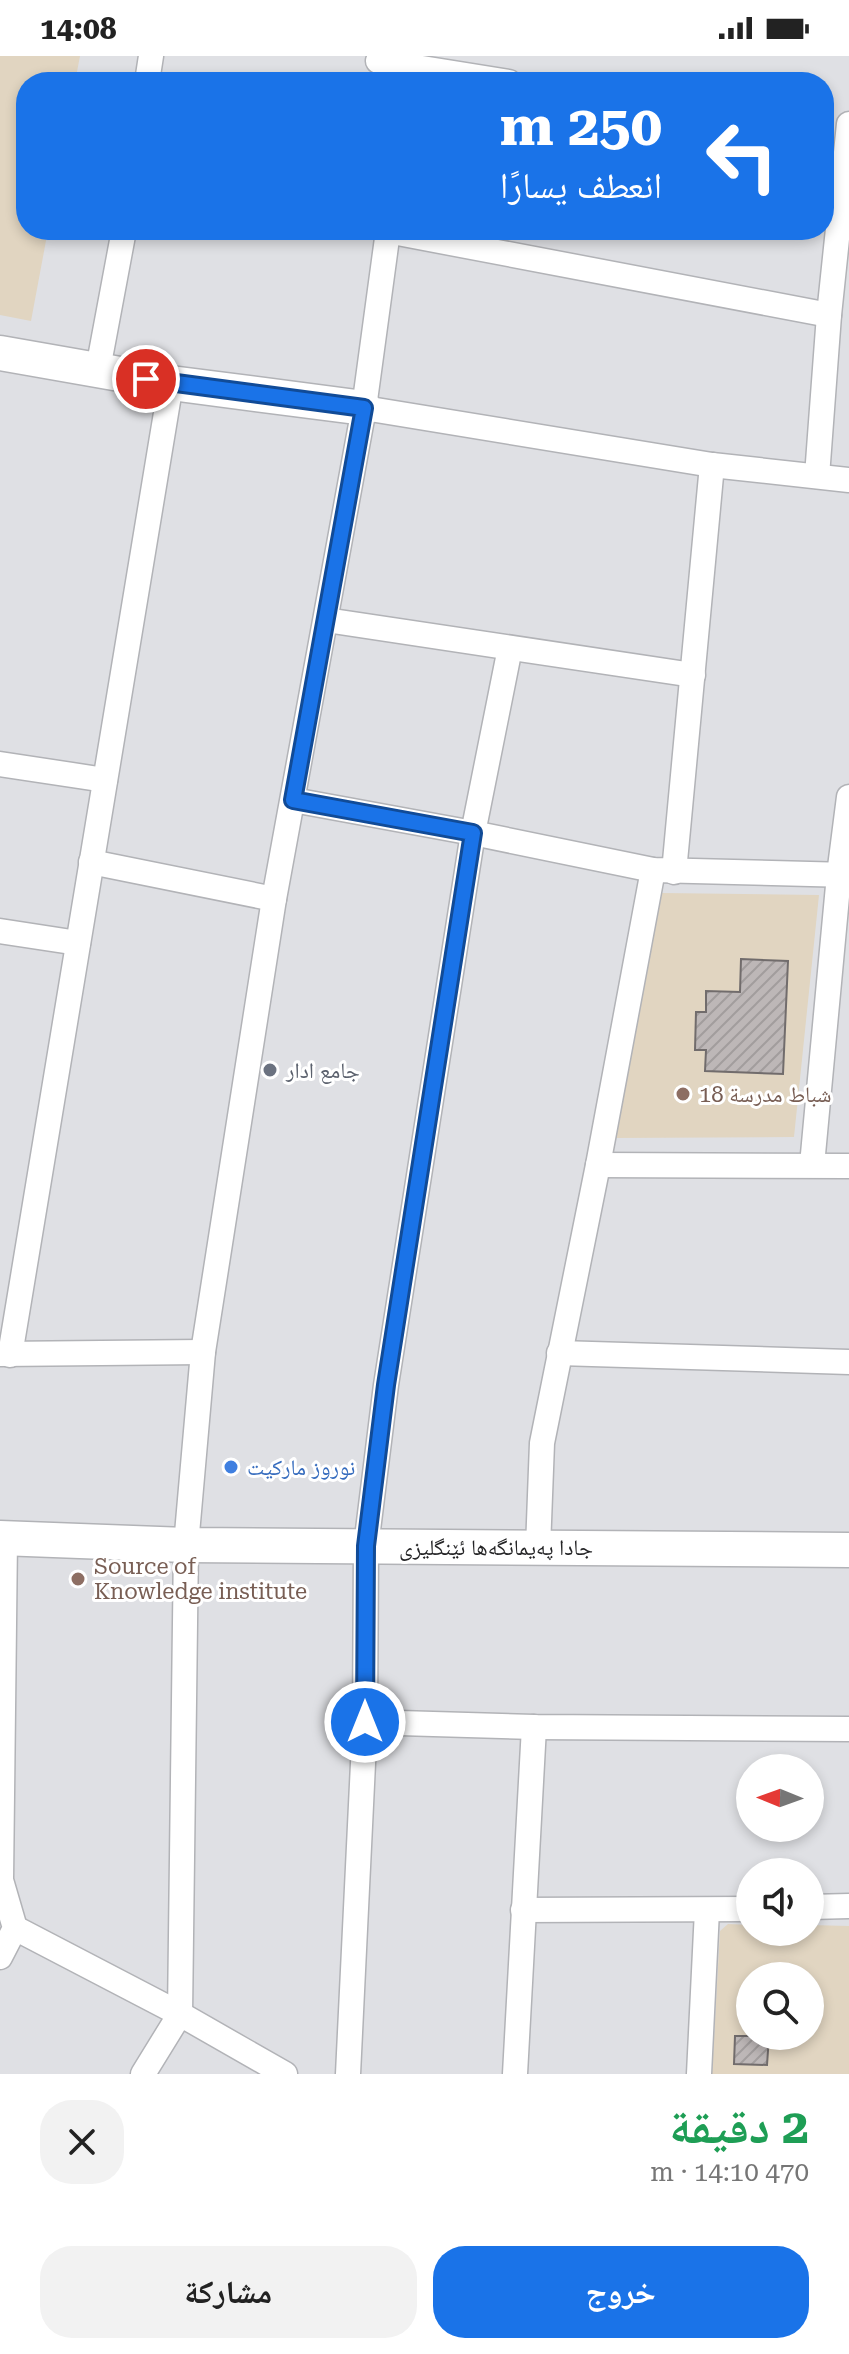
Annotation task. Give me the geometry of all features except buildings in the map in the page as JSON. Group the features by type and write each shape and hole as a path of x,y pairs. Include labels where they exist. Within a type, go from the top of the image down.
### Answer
{"street":[{"path":"378,66 427,72"},
{"path":"817,476 829,315 849,124"},
{"path":"98,369 122,240"},
{"path":"143,2074 180,2014 186,1545 203,1352 274,899 364,408 384,240"},
{"path":"433,240 829,315"},
{"path":"1,359 98,369 171,383 364,408 712,465 849,480"},
{"path":"171,383 78,943 5,1354 203,1352"},
{"path":"538,1548 542,1443 598,1165 664,871 693,675 712,465"},
{"path":"326,620 693,675"},
{"path":"348,2074 365,1722 366,1546 386,1385 473,833 510,648"},
{"path":"0,764 105,780"},
{"path":"812,1165 844,875 849,797"},
{"path":"293,800 664,871 844,875"},
{"path":"91,862 274,899"},
{"path":"0,931 78,943"},
{"path":"598,1165 849,1166"},
{"path":"559,1353 849,1362"},
{"path":"0,1957 15,1928 1,1880 2,1538"},
{"name":"جادا په‌يمانگه‌ها ئێنگليزى","path":"2,1538 186,1545 849,1550"},
{"path":"365,1722 534,1727 849,1729"},
{"path":"515,2074 534,1727"},
{"path":"824,1907 849,1906"},
{"path":"523,1910 736,1909"},
{"path":"699,2074 707,1910"},
{"path":"15,1928 180,2014 285,2074"}],"shaded area":[{"path":"0,56 80,56 77,72 16,72 16,240 46,240 31,321 0,315"},
{"path":"662,893 819,895 794,1137 614,1138"},
{"path":"728,1924 736,1924 736,1946 824,1946 824,1925 849,1926 849,2074 712,2074 720,1931"}],"place":[{"name":"جامع ادار","path":"270,1070"},
{"name":"18 شباط مدرسة","path":"683,1094"},
{"name":"نوروز ماركيت","path":"231,1467"},
{"name":"Source of Knowledge institute","path":"78,1579"}],"route":[{"path":"146,379 364,408 293,800 473,833 386,1385 366,1546 365,1722"}]}
